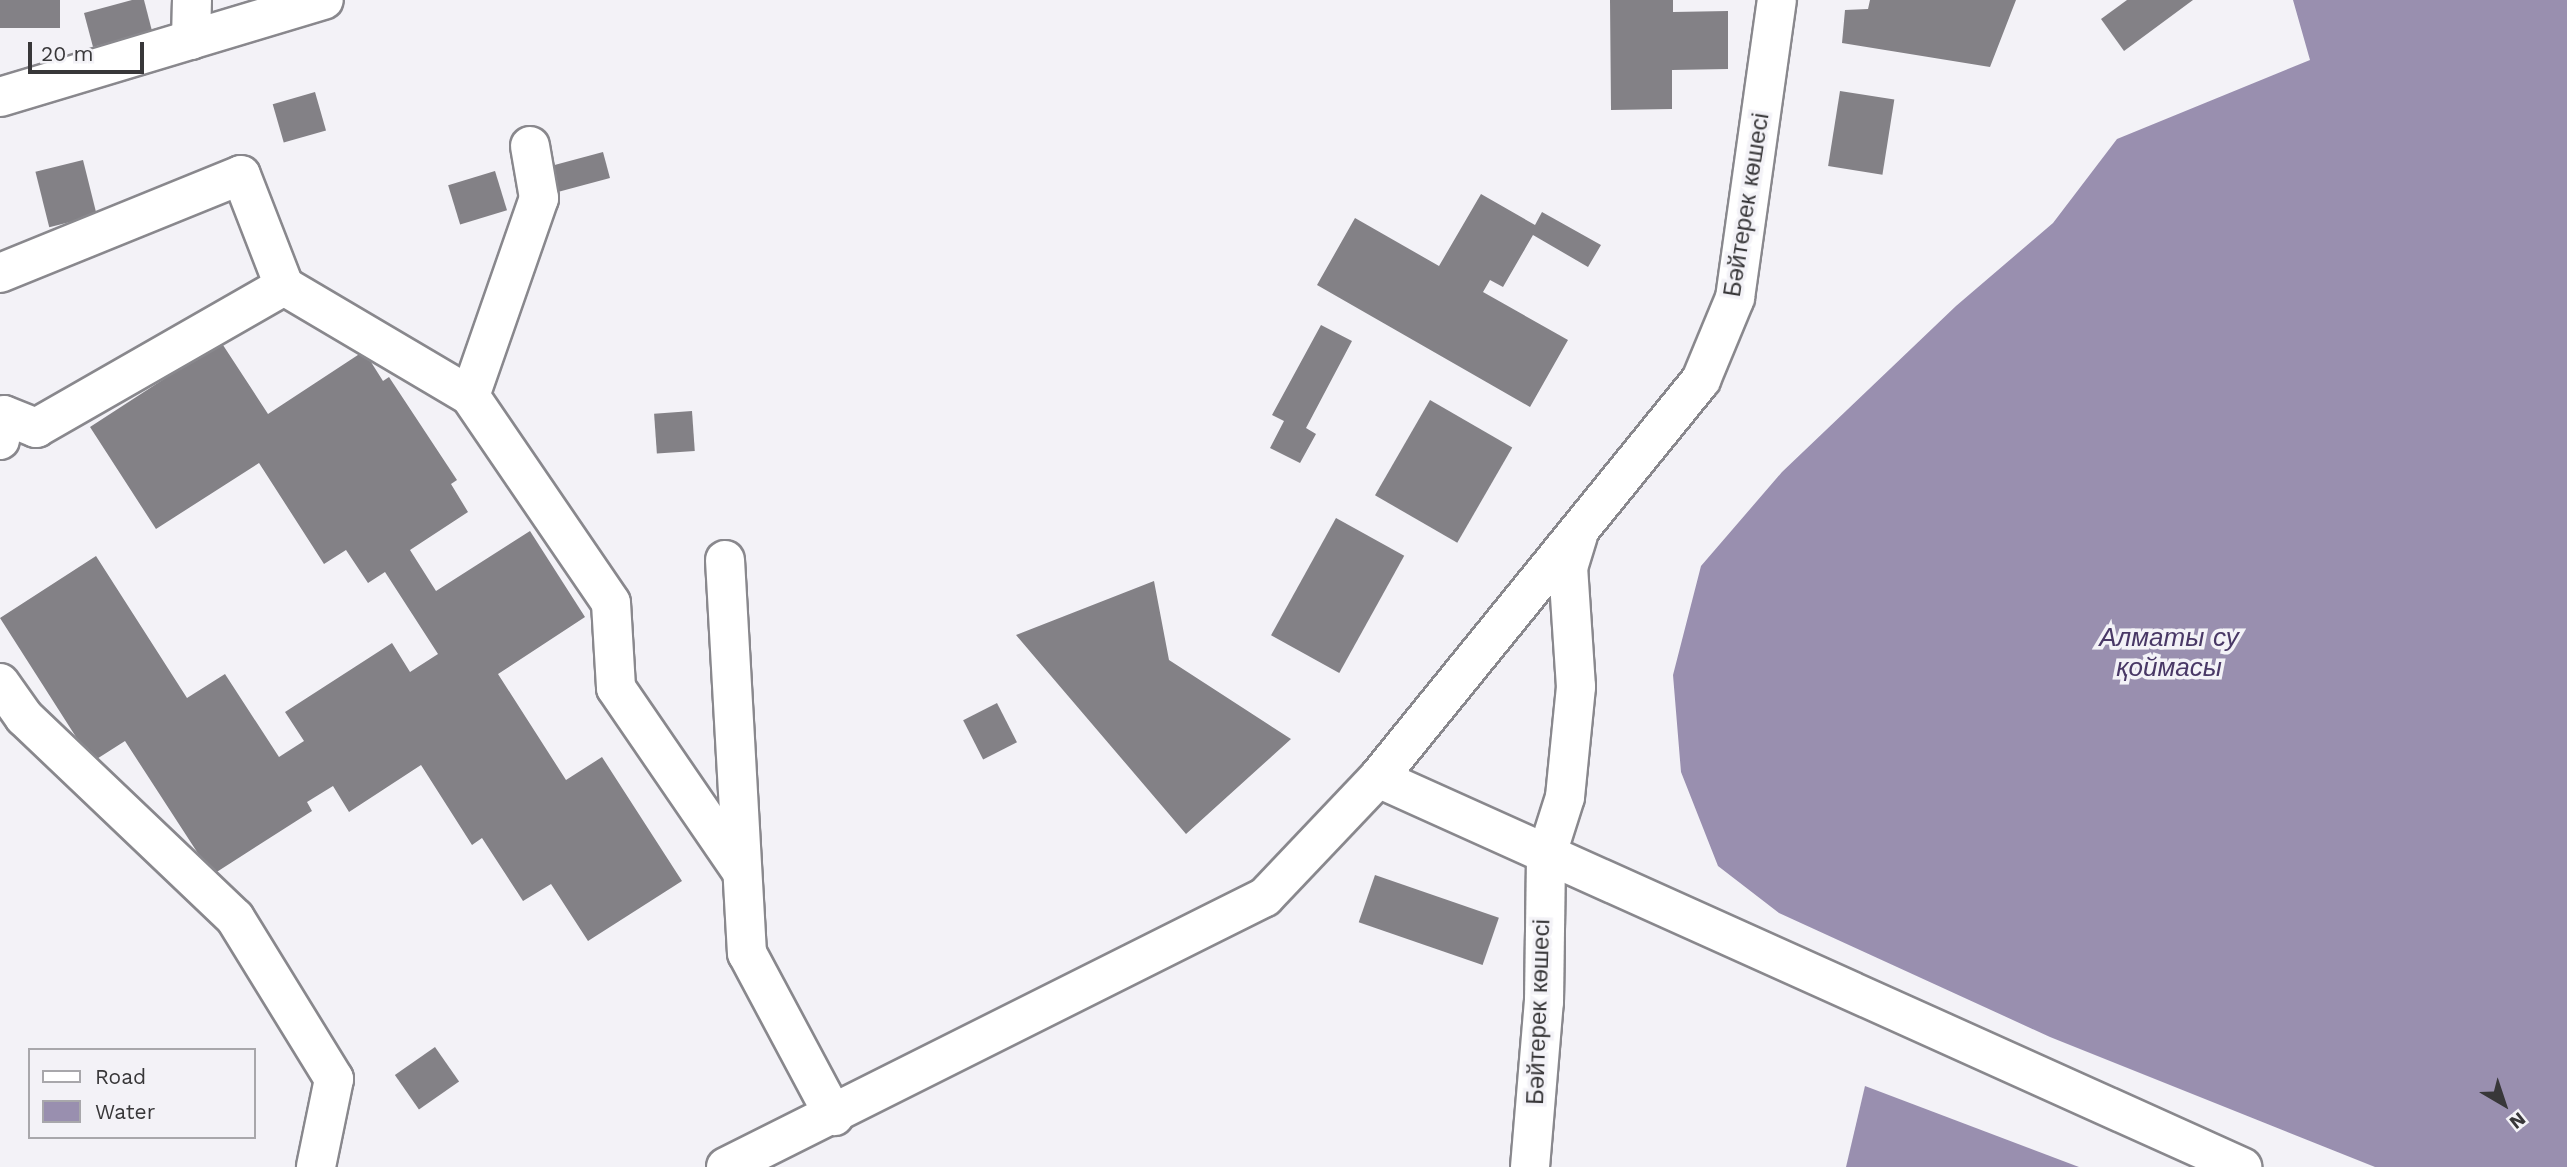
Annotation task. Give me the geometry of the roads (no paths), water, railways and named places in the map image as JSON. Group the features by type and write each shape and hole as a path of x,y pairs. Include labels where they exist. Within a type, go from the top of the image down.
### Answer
{"street":[{"path":"191,40 192,0"},
{"path":"0,97 324,0"},
{"name":"Бәйтерек көшесі","path":"726,1167 834,1116 1265,897 1378,778 1701,380 1735,298 1777,0"},
{"path":"470,396 539,198 530,146"},
{"path":"0,273 241,175 284,286 470,396 611,603 617,688 742,872"},
{"path":"1,417 36,428 284,286"},
{"name":"Бәйтерек көшесі","path":"1530,1167 1546,857 1564,797 1576,687 1568,568 1579,531"},
{"path":"724,560 747,953 834,1116"},
{"path":"0,684 24,717 235,918 334,1079 316,1167"},
{"path":"1378,778 1546,857 2242,1167"}],"water":[{"name":"Алматы су қоймасы","path":"2293,0 2567,0 2567,1167 2375,1167 2050,1037 1779,913 1718,866 1681,772 1673,675 1701,566 1782,472 1956,306 2053,223 2117,139 2310,60"},
{"path":"1865,1086 2079,1167 1846,1167"}]}
